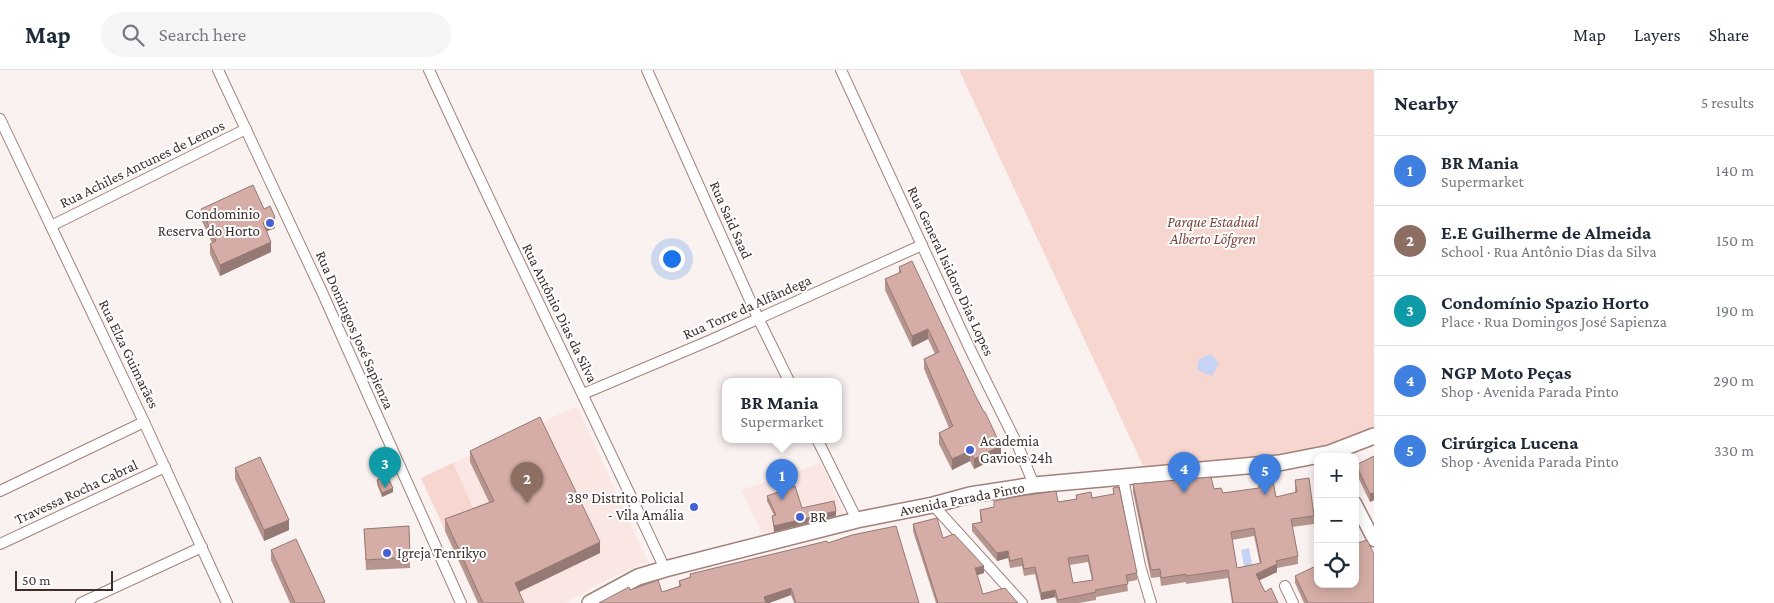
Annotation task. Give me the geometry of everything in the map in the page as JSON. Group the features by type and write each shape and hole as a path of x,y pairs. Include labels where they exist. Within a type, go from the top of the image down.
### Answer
{"main road":[{"name":"Avenida Parada Pinto","path":"1336,453 1374,436"},
{"name":"Avenida Parada Pinto","path":"590,603 638,577 665,569 857,520 933,505 970,495 1034,485 1279,463 1314,458"}],"street":[{"name":"Rua Domingos José Sapienza","path":"218,70 322,292 461,603"},
{"name":"Rua Antônio Dias da Silva","path":"429,70 498,221 583,394 665,569"},
{"name":"Rua Said Saad","path":"646,70 758,318 788,378"},
{"name":"Rua General Isidoro Dias Lopes","path":"841,70 922,246 1018,446 1034,485"},
{"name":"Rua Elza Guimarães","path":"0,119 228,603"},
{"name":"Rua Achiles Antunes de Lemos","path":"51,226 246,129"},
{"name":"Rua Torre da Alfândega","path":"583,394 922,246"},
{"path":"0,491 144,422"},
{"path":"819,443 857,520"},
{"name":"Travessa Rocha Cabral","path":"0,544 165,467"},
{"path":"1123,478 1140,566 1151,603"},
{"path":"933,505 1022,603"},
{"path":"1359,511 1374,540"},
{"path":"81,603 202,547"},
{"path":"1285,586 1293,603"}],"shaded area":[{"path":"577,406 648,562 612,577 566,603 478,603 421,478"},
{"path":"821,463 845,515 762,534 741,490"}],"green space":[{"name":"Parque Estadual Alberto Löfgren","path":"959,70 1374,70 1374,427 1326,447 1282,456 1146,472"},
{"path":"453,463 476,515 444,528 421,478"}],"water":[{"path":"1211,354 1219,364 1212,376 1197,370 1199,359"},
{"path":"1249,548 1253,570 1245,572 1241,550"}],"building":[{"path":"253,185 264,209 270,206 275,217 263,223 271,242 220,265 210,244 216,241 201,209"},
{"path":"912,261 1001,446 974,459 970,451 952,459 939,433 953,426 924,359 939,352 928,329 912,336 885,279 901,272 899,267"},
{"path":"540,417 600,542 515,583 524,603 483,603 445,519 494,501 470,451"},
{"path":"1374,456 1374,493 1370,494 1359,471 1359,464"},
{"path":"260,457 289,520 264,530 235,468"},
{"path":"387,476 393,488 382,493 377,480"},
{"path":"1211,477 1214,489 1221,488 1223,493 1259,488 1259,483 1273,481 1276,497 1297,492 1295,480 1309,478 1314,516 1291,519 1298,556 1276,561 1277,564 1256,574 1265,592 1271,588 1278,603 1233,603 1228,570 1161,578 1160,569 1151,570 1133,484","holes":["1254,528 1261,563 1237,568 1231,532"]},
{"path":"795,486 802,508 834,501 836,511 774,526 772,516 776,515 767,496"},
{"path":"1119,487 1137,573 1126,575 1128,584 1095,590 1096,592 1058,600 1055,590 1041,593 1035,567 1024,569 1022,558 1010,561 1008,551 997,553 972,524 982,522 980,510 994,507 994,501 1056,491 1058,502 1077,499 1076,495 1091,492 1092,498 1114,494 1113,488","holes":["1088,555 1093,580 1073,583 1068,558"]},
{"path":"937,518 943,538 954,534 984,566 975,568 983,594 1005,588 1018,603 938,603 913,524"},
{"name":"Igreja Tenrikyo","path":"409,526 410,557 366,560 364,529"},
{"path":"896,526 919,603 796,603 791,588 764,597 766,603 599,603 629,587 630,590 658,580 662,592 681,586 679,581 691,577 690,574"},
{"path":"296,539 325,602 295,603 271,550"},
{"path":"1367,540 1374,554 1374,603 1308,603 1295,576 1314,567 1314,588 1359,588 1359,543"}],"place":[{"name":"Condominio Reserva do Horto","path":"270,223"},
{"name":"Academia Gavioes 24h","path":"970,450"},
{"name":"Condomínio Spazio Horto","path":"385,488"},
{"name":"NGP Moto Peças","path":"1184,493"},
{"name":"Cirúrgica Lucena","path":"1265,495"},
{"name":"BR Mania","path":"782,500"},
{"name":"E.E Guilherme de Almeida","path":"527,503"},
{"name":"38º Distrito Policial - Vila Amália","path":"694,507"},
{"name":"BR","path":"800,517"},
{"name":"Igreja Tenrikyo","path":"387,553"}]}
